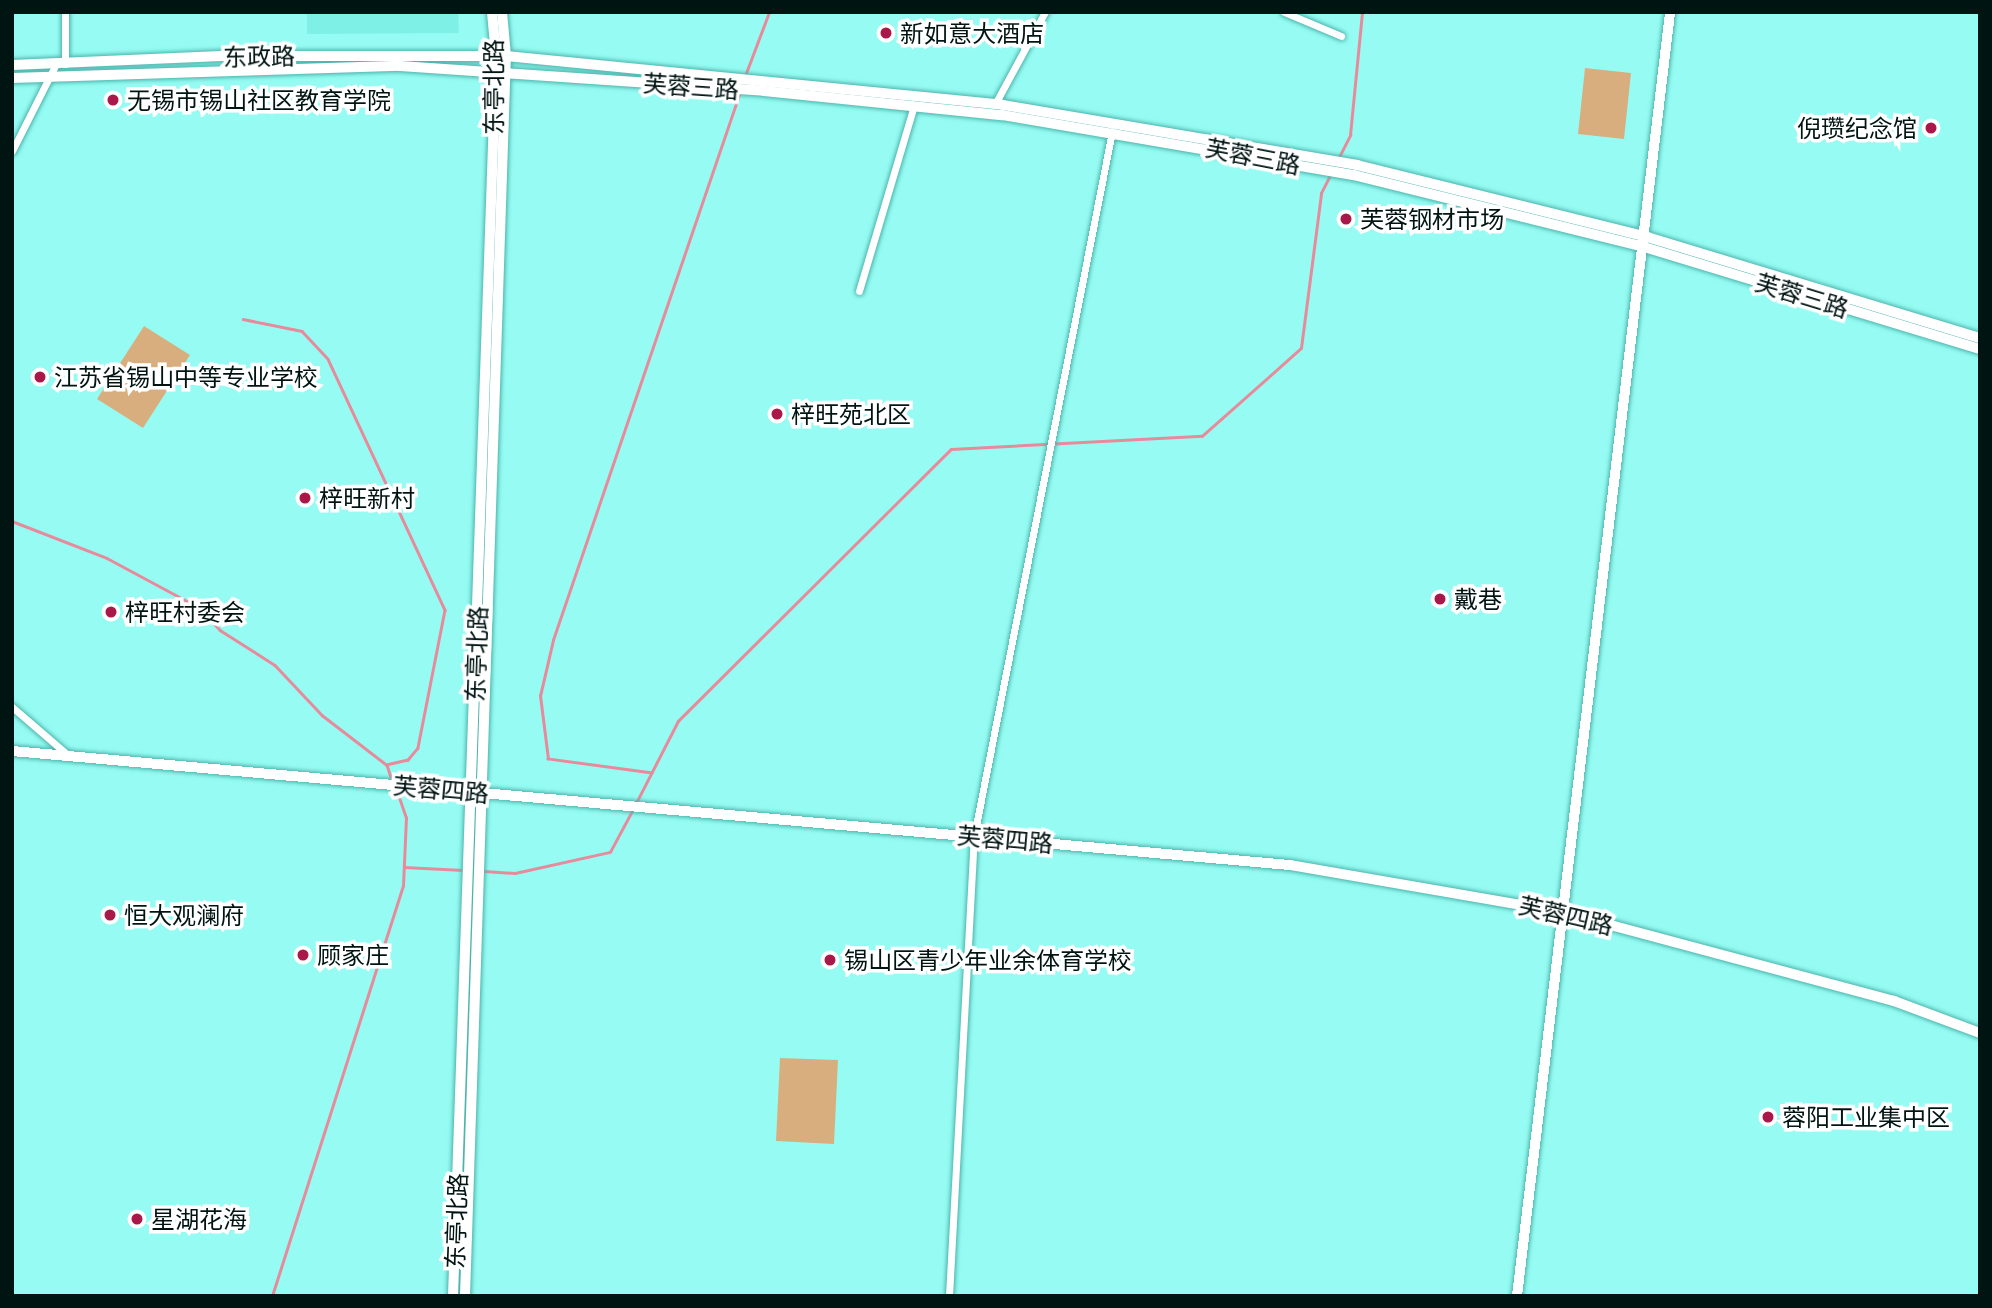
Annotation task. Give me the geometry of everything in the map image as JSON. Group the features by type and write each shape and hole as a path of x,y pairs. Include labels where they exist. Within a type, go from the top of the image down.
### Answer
{"main road":[{"name":"东亭北路","path":"492,12 501,56"},
{"name":"东亭北路","path":"465,1296 480,881 475,857 502,12"},
{"path":"1517,1296 1646,243 1670,12"},
{"name":"东政路","path":"12,65 248,55 501,56"},
{"name":"芙蓉三路","path":"501,56 719,75 764,86 1113,127"},
{"name":"东政路","path":"12,78 400,66 501,72"},
{"name":"芙蓉三路","path":"501,72 718,88 764,86 995,104 1356,170 1646,243 1980,338"},
{"name":"芙蓉三路","path":"1646,243 1980,349"},
{"name":"芙蓉四路","path":"12,751 1290,865 1562,912 1894,1001 1980,1033"},
{"name":"东亭北路","path":"453,1296 467,881 475,857"}],"street":[{"path":"12,151 50,78 61,64 65,12"},
{"path":"995,104 1045,12"},
{"path":"1284,12 1341,37"},
{"path":"859,291 914,105"},
{"path":"949,1296 974,836 1113,127"},
{"path":"12,707 69,756"}],"shaded area":[{"path":"307,12 458,12 459,33 307,34"},
{"path":"1585,68 1631,73 1624,139 1578,134"},
{"path":"144,326 190,355 143,428 97,399"},
{"path":"780,1058 838,1060 834,1144 776,1141"}],"waterway":[{"path":"745,76 769,12"},
{"path":"1338,159 1350,135 1362,12"},
{"path":"652,773 548,759 540,696 553,640 740,92"},
{"path":"635,805 678,721 951,449 1202,436 1301,348 1321,193 1330,175"},
{"path":"243,319 302,331 328,359 445,610 418,748 408,760 387,765 393,783"},
{"path":"12,521 107,558 198,607 220,630 275,665 322,715 387,765"},
{"path":"272,1296 403,886 406,818 396,789"},
{"path":"470,870 515,873 610,852 632,811"},
{"path":"404,867 463,870"}],"place":[{"name":"新如意大酒店","path":"886,33"},
{"name":"无锡市锡山社区教育学院","path":"113,100"},
{"name":"倪瓒纪念馆","path":"1931,128"},
{"name":"芙蓉钢材市场","path":"1346,219"},
{"name":"江苏省锡山中等专业学校","path":"40,377"},
{"name":"梓旺苑北区","path":"777,414"},
{"name":"梓旺新村","path":"305,498"},
{"name":"戴巷","path":"1440,599"},
{"name":"梓旺村委会","path":"111,612"},
{"name":"恒大观澜府","path":"110,915"},
{"name":"顾家庄","path":"303,955"},
{"name":"锡山区青少年业余体育学校","path":"830,960"},
{"name":"蓉阳工业集中区","path":"1768,1117"},
{"name":"星湖花海","path":"137,1219"}]}
